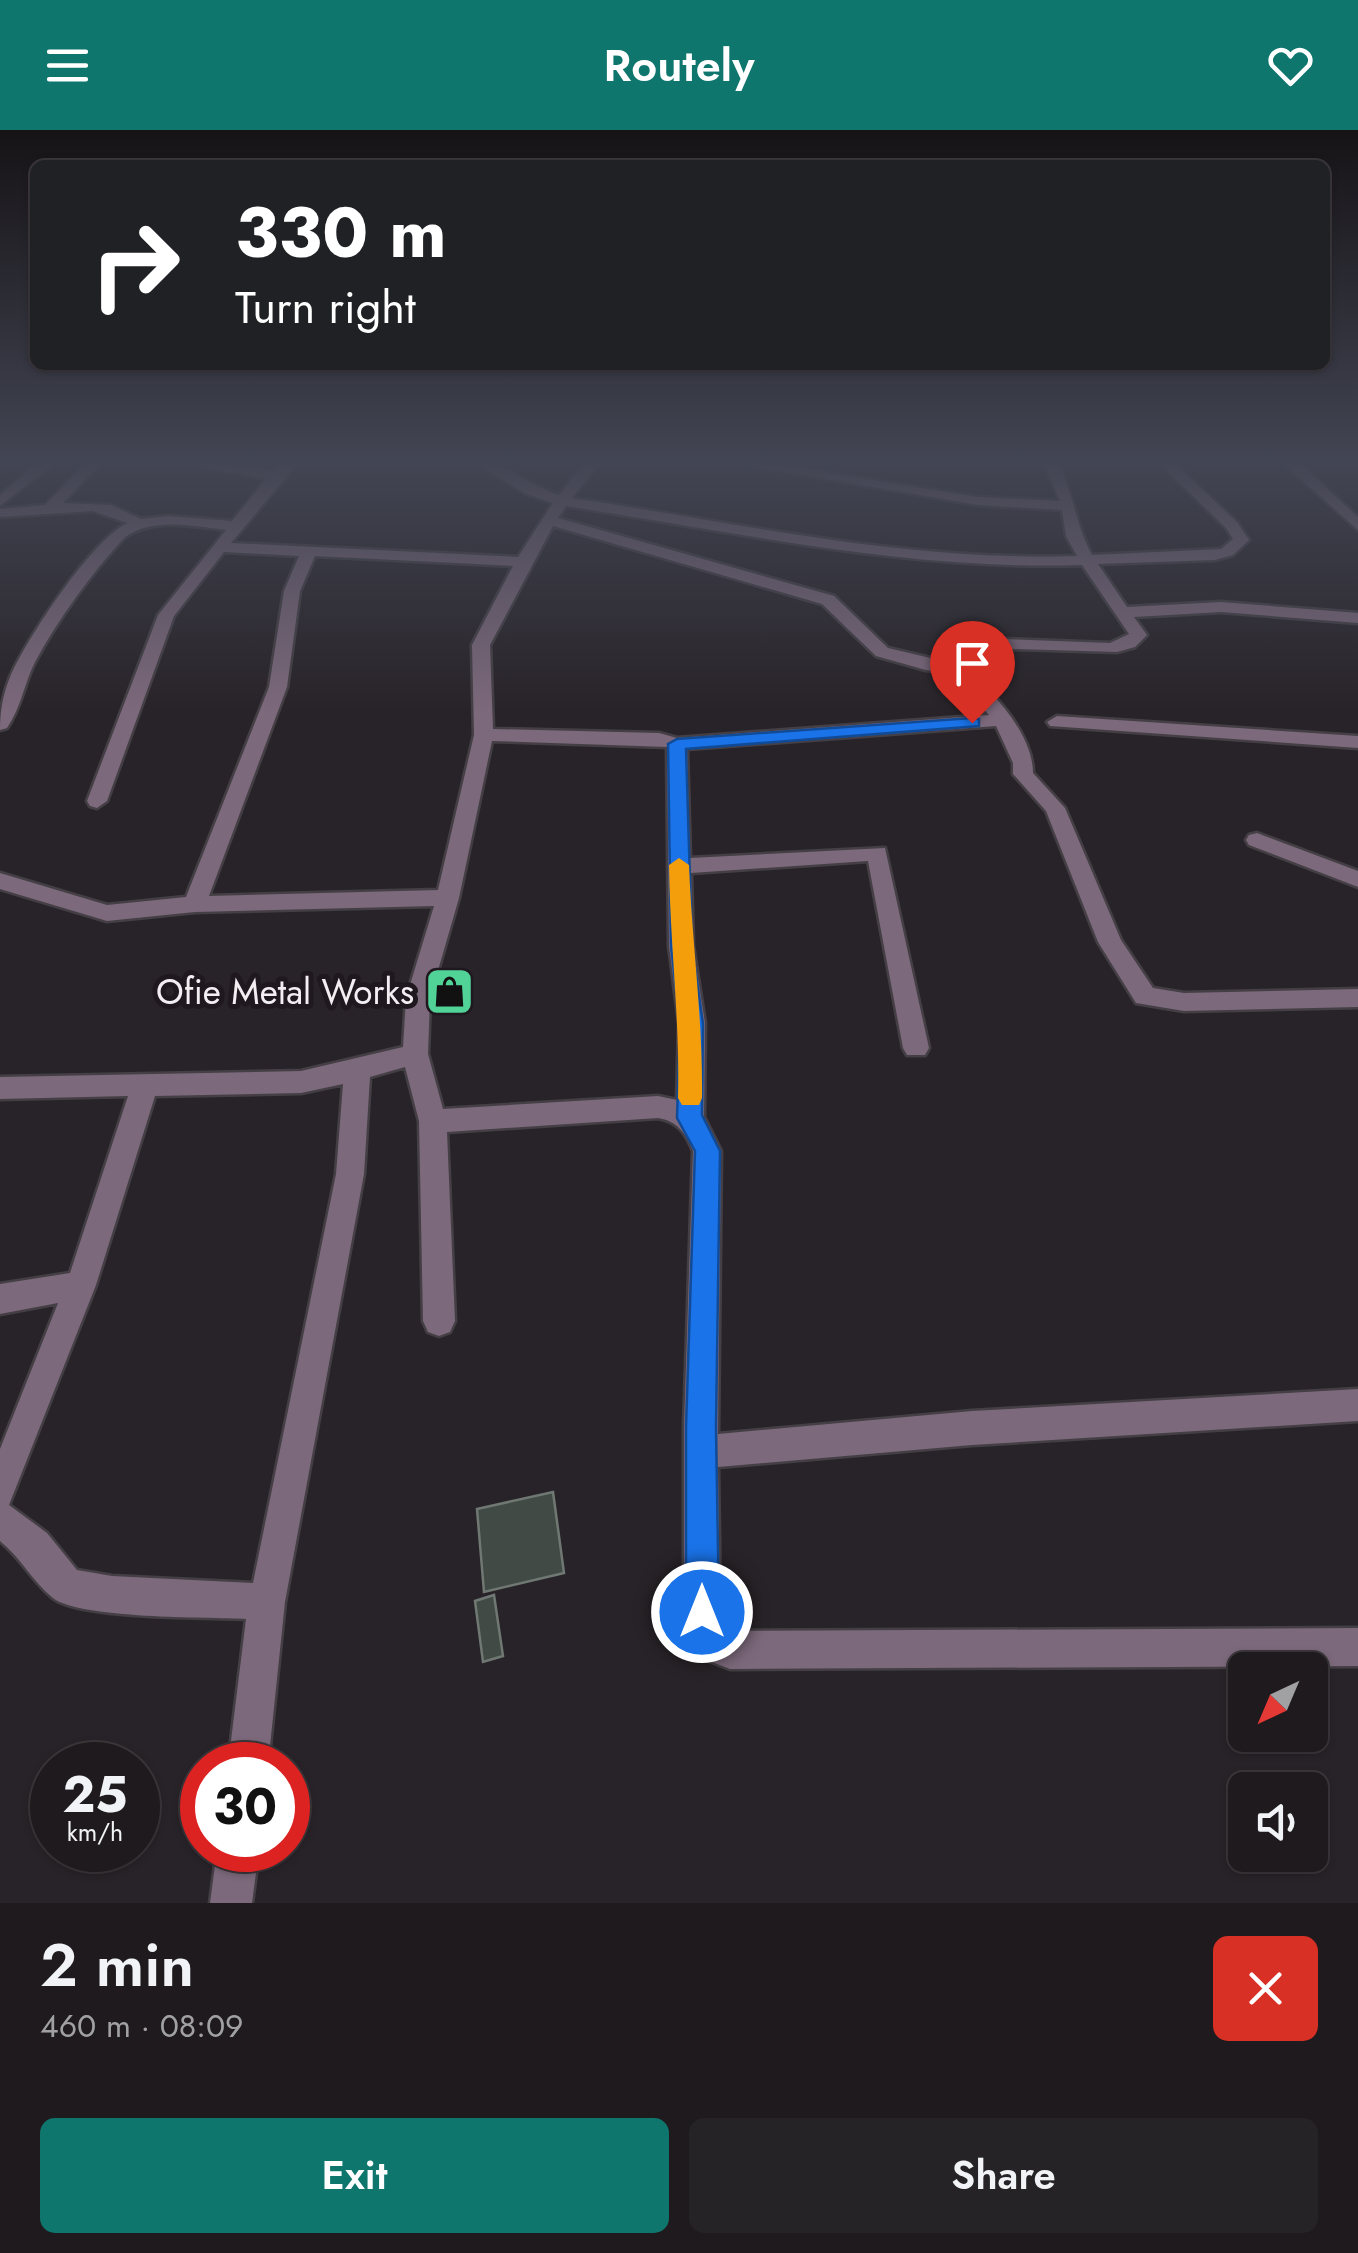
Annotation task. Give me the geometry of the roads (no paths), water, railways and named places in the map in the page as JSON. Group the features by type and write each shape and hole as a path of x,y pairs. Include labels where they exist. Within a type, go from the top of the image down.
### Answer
{"street":[{"path":"0,724 16,697 22,670 108,546"},
{"path":"439,1320 433,1120 415,1054 418,998 448,898 484,735 481,645 534,546"},
{"path":"662,546 828,600 882,652 926,665 956,668 1003,720 1023,763 1024,774 1055,808 1110,942 1146,996 1184,1002 1358,998"},
{"path":"839,546 1006,563 1216,555 1234,546"},
{"path":"949,666 976,642 1086,648 1130,644 1138,636 1079,546"},
{"path":"97,801 166,615 219,547 523,562"},
{"path":"195,904 278,688 292,592 308,554"},
{"path":"1124,612 1222,607 1358,618"},
{"path":"484,735 659,739 677,744 1003,720"},
{"path":"1057,722 1358,742"},
{"path":"677,744 681,946 692,1024 690,1118"},
{"path":"1257,840 1358,879"},
{"path":"679,866 877,853 916,1048"},
{"path":"0,881 107,913 195,904 448,898"},
{"path":"0,1088 301,1082 415,1054"},
{"path":"251,1742 266,1602 350,1174 357,1070"},
{"path":"0,1492 81,1285 144,1087"},
{"path":"433,1120 658,1107 675,1109 699,1128 707,1151 702,1612 717,1646 730,1650 1358,1646"},
{"path":"0,1299 81,1285"},
{"path":"701,1452 972,1428 1358,1405"},
{"path":"0,1519 34,1546 67,1586 112,1594 266,1602"},
{"path":"232,1903 236,1872"}],"place":[{"name":"Ofie Metal Works","path":"449,992"}]}
